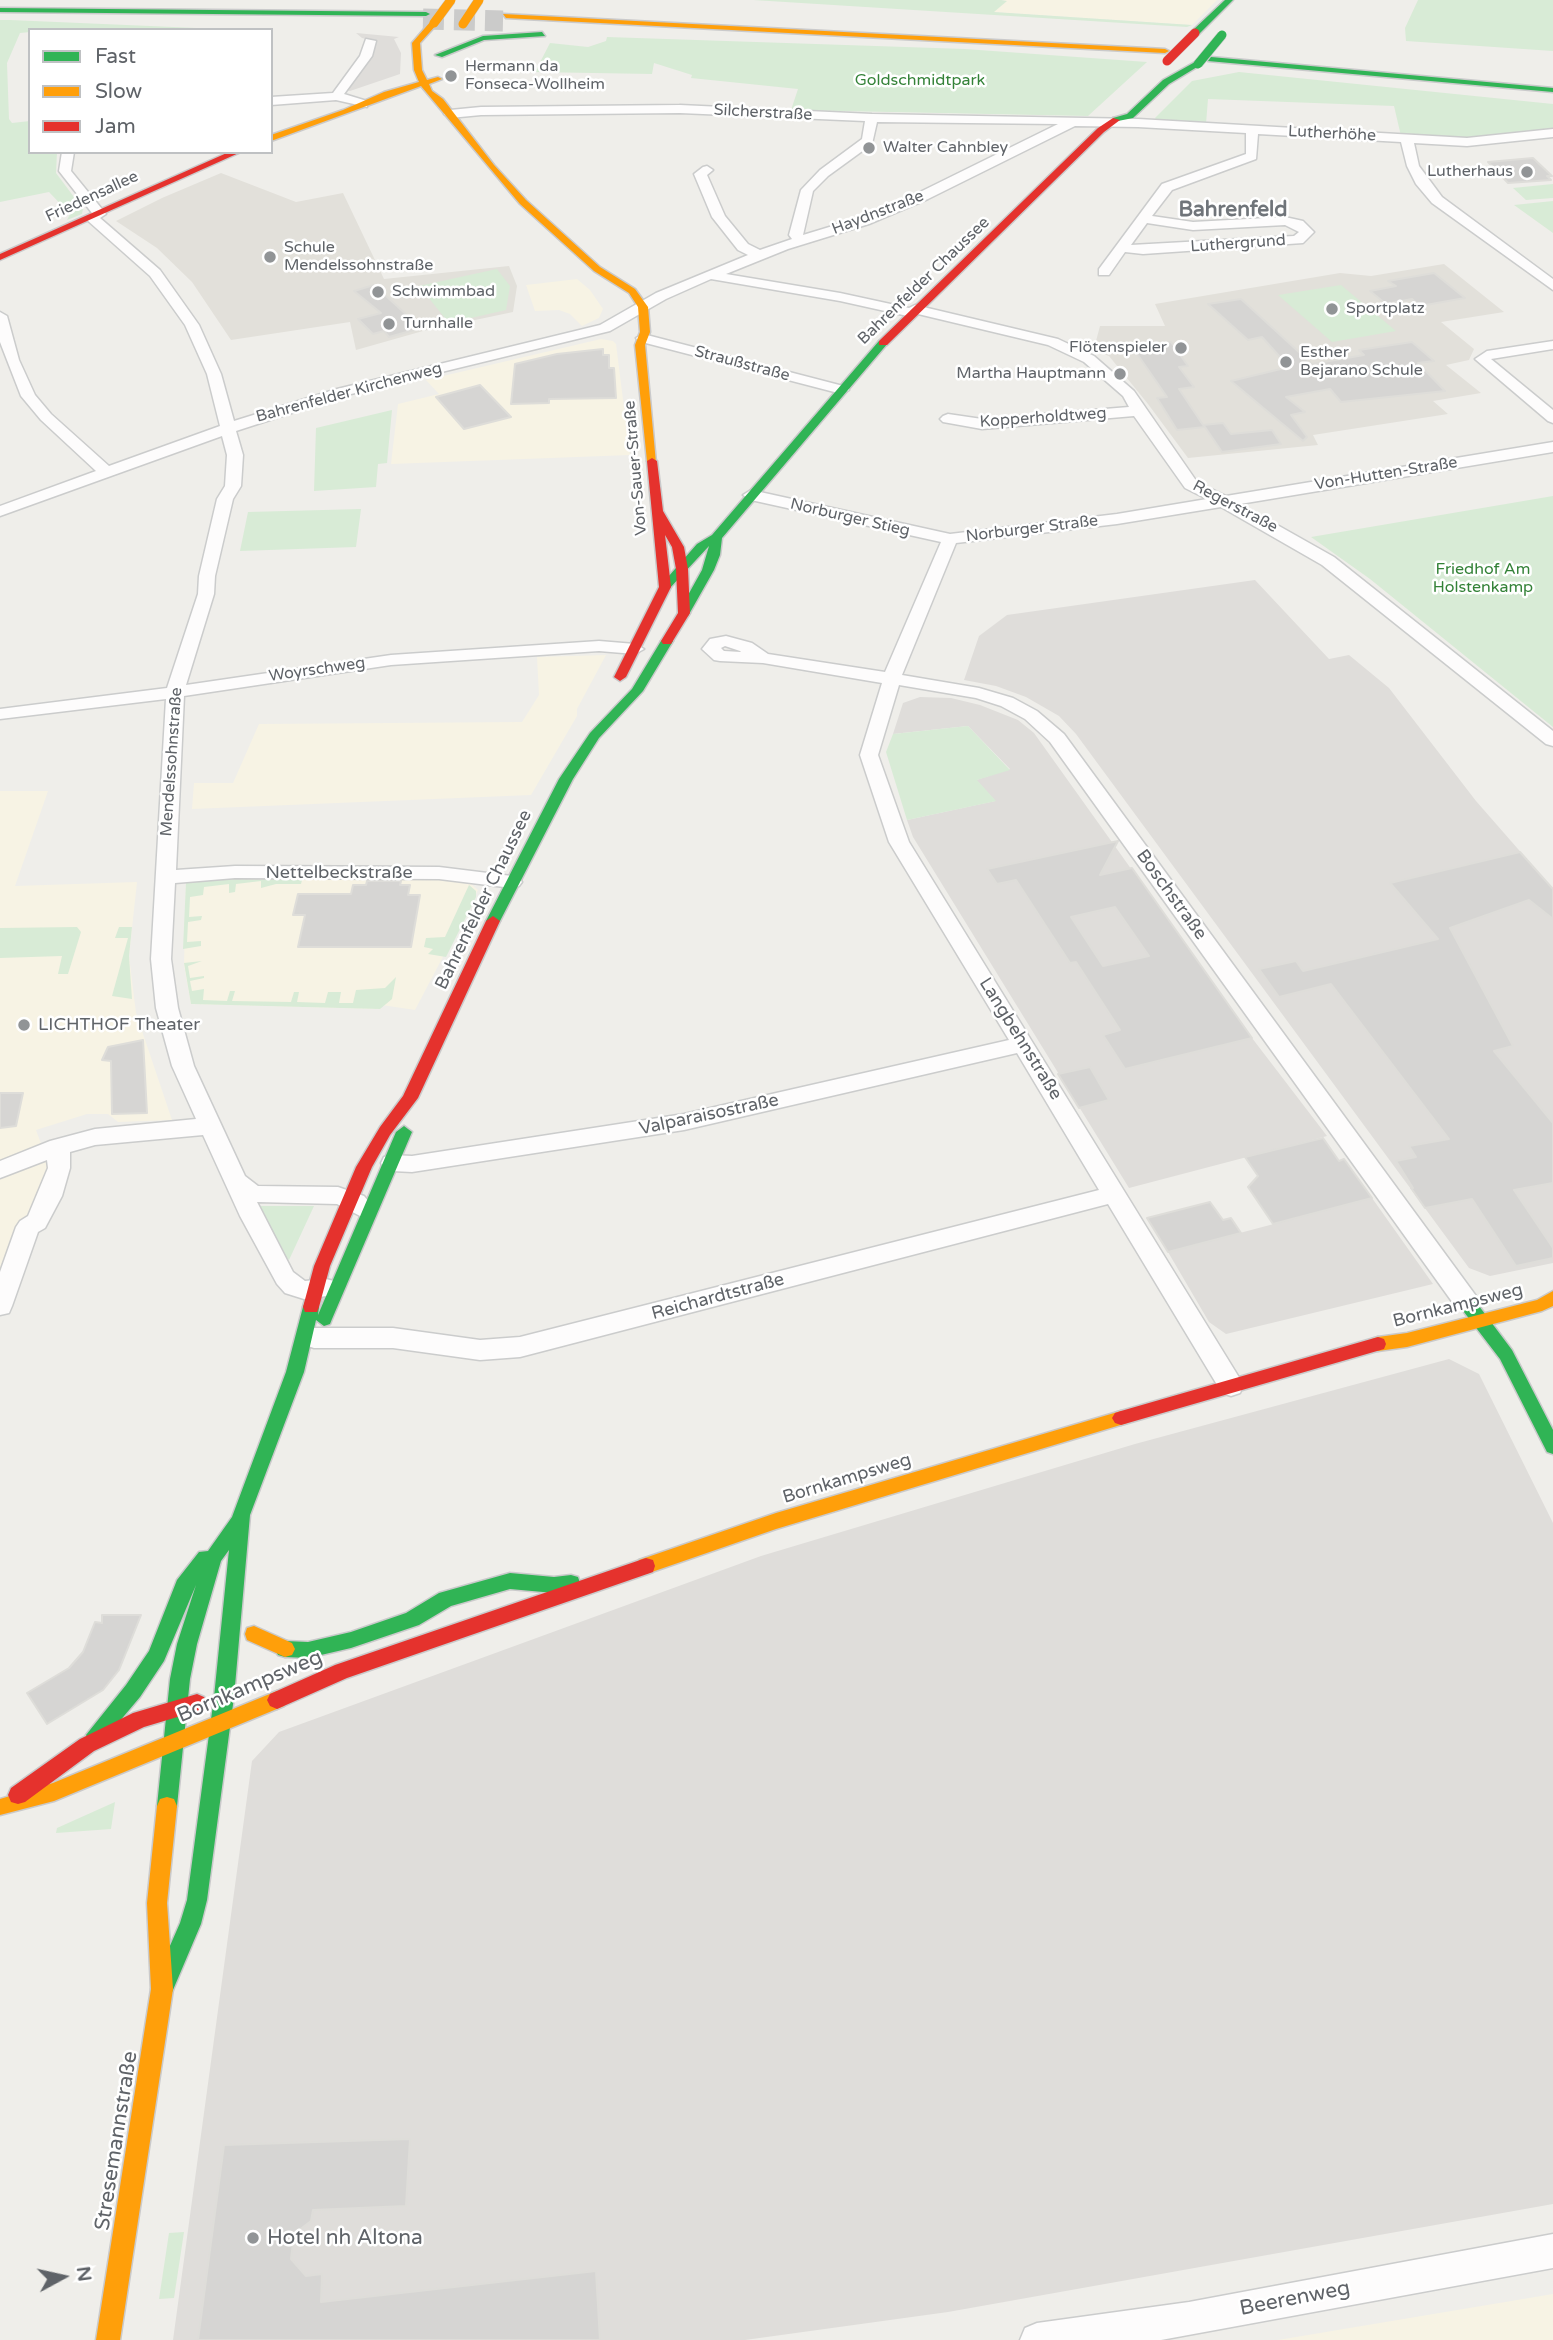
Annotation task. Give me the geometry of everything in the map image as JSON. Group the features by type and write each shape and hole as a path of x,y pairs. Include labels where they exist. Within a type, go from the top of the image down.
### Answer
{"main road":[{"path":"431,73 432,28 451,0"},
{"path":"2,13 359,28 432,28 479,0"},
{"name":"Bahrenfelder Chaussee","path":"1111,122 1112,115 1164,56 1201,28 1229,0"},
{"name":"Bahrenfelder Chaussee","path":"603,726 610,694 665,587 701,546 716,537 914,311 1111,122 1130,116 1166,82 1208,59 1248,0"},
{"path":"2,13 432,28 492,37"},
{"path":"504,18 1164,56 806,36 504,18"},
{"path":"359,28 373,36"},
{"path":"431,73 432,28"},
{"path":"273,138 321,118 334,106 382,87 431,73 472,40 544,33 806,36"},
{"path":"1208,59 1553,87"},
{"name":"Von-Sauer-Straße","path":"431,73 431,96 445,108 523,202 597,269 632,291 643,307 643,338 665,587"},
{"name":"Friedensallee","path":"0,257 232,154"},
{"name":"Von-Sauer-Straße","path":"597,269 628,331 643,338"},
{"path":"612,295 643,307"},
{"path":"658,512 678,547 684,613"},
{"name":"Bahrenfelder Chaussee","path":"221,1724 230,1695 242,1516 295,1372 314,1292 328,1248 349,1198 385,1131 410,1098 512,882 566,779 603,726 637,691 708,570 714,555 716,537"},
{"name":"Bahrenfelder Chaussee","path":"295,1372 345,1273 392,1163 403,1135 410,1098"},
{"name":"Bornkampsweg","path":"1531,1289 1553,1291"},
{"name":"Bornkampsweg","path":"2,1808 54,1792 342,1671 776,1521 1369,1345 1407,1340 1470,1308 1542,1306 1553,1297"},
{"path":"1470,1308 1506,1355 1553,1447"},
{"name":"Bornkampsweg","path":"1369,1345 1395,1324"},
{"name":"Bahrenfelder Chaussee","path":"173,1742 187,1644 213,1559 225,1536 242,1516"},
{"path":"2,1808 87,1745 133,1691 157,1655 184,1587 225,1536"},
{"path":"234,1611 254,1634 285,1649 308,1650 328,1647 412,1619 446,1599 500,1583 517,1581 554,1585 615,1577"},
{"path":"412,1619 515,1610"},
{"name":"Bornkampsweg","path":"275,1683 342,1671"},
{"name":"Bornkampsweg","path":"87,1745 140,1719 230,1695"},
{"name":"Stresemannstraße","path":"162,1989 190,1924 197,1900 221,1724"},
{"name":"Stresemannstraße","path":"108,2340 162,1989 157,1903 173,1742"}],"street":[{"path":"273,101 350,100 373,36"},
{"name":"Silcherstraße","path":"445,108 481,111 682,109 872,118 1075,122"},
{"path":"800,240 796,235 807,190 824,173 869,141 872,118"},
{"name":"Haydnstraße","path":"643,307 661,296 759,254 864,221 923,196 1075,122 1111,122"},
{"name":"Lutherhöhe","path":"1111,122 1467,142 1553,133"},
{"path":"1104,272 1167,187 1252,156 1252,130"},
{"path":"1407,139 1413,166 1421,181 1437,200 1553,286"},
{"name":"Mendelssohnstraße","path":"68,154 65,171 95,215 155,273 192,325 214,374 235,455 233,486 225,499 207,576 206,594 175,692 161,959 167,1008 183,1066 285,1278 293,1286 314,1292"},
{"path":"707,170 700,174 719,217 743,247 759,254"},
{"name":"Luthergrund","path":"1123,248 1159,249 1298,240 1307,232 1298,224 1285,221 1194,226 1144,219"},
{"name":"Regerstraße","path":"710,275 914,311 1068,346 1120,383 1185,479 1219,501 1254,517 1328,561 1553,740"},
{"path":"623,319 643,307"},
{"path":"0,316 12,360 28,396 46,417 105,471"},
{"name":"Bahrenfelder Kirchenweg","path":"0,511 228,428 342,392 556,341 605,328 623,319"},
{"name":"Straußstraße","path":"643,338 842,390"},
{"path":"1553,345 1487,355 1482,359 1553,418"},
{"name":"Kopperholdtweg","path":"948,419 982,424 1139,411"},
{"name":"Von-Hutten-Straße","path":"1219,501 1553,447"},
{"name":"Norburger Stieg","path":"751,495 950,539"},
{"name":"Norburger Straße","path":"894,677 894,671 950,539 1117,519 1219,501"},
{"name":"Woyrschweg","path":"0,713 175,692 323,668 421,657 599,646 635,649"},
{"name":"Boschstraße","path":"763,658 894,677 979,693 1007,702 1031,715 1057,738 1470,1308"},
{"name":"Langbehnstraße","path":"894,677 869,755 891,825 925,887 1231,1386"},
{"name":"Nettelbeckstraße","path":"165,877 236,872 439,873 512,882"},
{"name":"Valparaisostraße","path":"392,1163 412,1164 672,1125 1023,1044"},
{"path":"0,1170 58,1147 109,1135 180,1131 212,1126"},
{"path":"0,1306 29,1227 37,1222 50,1196 59,1168 58,1147"},
{"path":"237,1182 247,1191 258,1194 349,1198 360,1204 366,1224"},
{"name":"Reichardtstraße","path":"314,1339 393,1338 480,1350 520,1347 1115,1194"},
{"path":"314,1292 332,1285 345,1273"},
{"name":"Beerenweg","path":"1037,2340 1189,2319 1553,2251"}],"shaded area":[{"path":"1001,0 1217,0 1192,25 993,12 1006,1"},
{"path":"356,33 399,37 394,39 401,53 400,74 350,91 345,90 375,41 362,38"},
{"name":"Schule Mendelssohnstraße","path":"221,173 296,202 343,193 384,279 509,266 517,286 513,312 423,331 356,350 350,322 231,340 192,282 157,248 116,221"},
{"name":"Esther Bejarano Schule","path":"1444,264 1504,312 1441,322 1474,349 1469,360 1446,365 1481,393 1433,401 1448,414 1313,435 1318,445 1188,458 1109,356 1089,349 1096,341 1100,326 1165,326 1155,304 1340,273 1371,276"},
{"path":"577,279 590,290 603,309 599,318 582,326 570,314 559,310 535,311 526,285"},
{"path":"601,339 616,344 630,455 391,464 398,404 439,394 426,380"},
{"path":"1255,580 1329,659 1349,655 1389,688 1476,801 1553,889 1553,1263 1490,1276 1469,1268 1076,734 1059,716 1026,697 996,686 964,680 979,636 1007,615"},
{"path":"606,655 577,709 577,716 531,795 192,809 194,783 233,783 259,724 522,722 539,695 537,657"},
{"path":"920,697 951,698 980,705 1018,720 1034,733 1252,1038 1327,1136 1129,1188 913,837 907,820 995,801 976,780 1010,769 968,726 893,734 903,703"},
{"path":"0,791 48,791 15,886 137,882 129,956 136,1013 172,1120 118,1122 108,1114 87,1114 36,1130 51,1171 0,1297"},
{"path":"225,879 451,880 469,882 478,890 415,1010 382,1005 380,1009 191,1004 184,965 186,882"},
{"path":"1372,1198 1433,1284 1226,1334 1209,1322 1168,1252"},
{"path":"1449,1359 1479,1374 1553,1523 1553,2204 948,2312 745,2340 173,2340 252,1761 279,1732 761,1556 1135,1444"},
{"path":"1553,2294 1553,2340 1278,2340"}],"green space":[{"path":"753,0 1001,0 1007,1 994,12 1192,25 1187,27"},
{"path":"1418,0 1553,0 1553,51 1406,41 1405,28"},
{"path":"0,20 194,28 28,28 28,32 20,33 7,63 9,119 12,123 28,121 28,154 57,154 56,173 83,209 82,214 67,220 70,214 49,192 0,202"},
{"name":"Goldschmidtpark","path":"607,37 965,49 1147,62 1088,116 791,110 798,89 691,78 692,75 654,63 652,74 535,72 550,43 588,47 606,41"},
{"path":"1239,72 1553,104 1553,130 1469,138 1401,136 1394,106 1208,99 1206,124 1158,121 1155,118 1192,81"},
{"path":"1553,184 1553,198 1526,200 1513,188"},
{"path":"1553,201 1553,233 1514,205"},
{"path":"497,269 510,286 506,310 449,323 419,286"},
{"name":"Sportplatz","path":"1341,285 1396,331 1332,342 1278,295"},
{"path":"392,410 387,463 378,464 376,487 314,491 316,428"},
{"name":"Friedhof Am Holstenkamp","path":"1553,496 1553,727 1370,579 1311,537"},
{"path":"361,509 356,547 240,551 248,512"},
{"path":"968,726 1010,770 977,780 996,801 907,820 886,752 893,734"},
{"path":"225,879 302,880 301,884 276,884 261,888 261,881 236,884 235,892 229,893 229,884 204,887 203,895 190,897 189,917 202,916 201,920 188,922 187,942 201,941 201,946 183,949 186,882"},
{"path":"469,885 476,891 476,897 446,957 428,954 433,949 424,947 426,938 445,937"},
{"path":"77,927 81,932 68,974 58,974 62,956 0,958 0,928"},
{"path":"119,927 132,927 129,956 132,999 112,996 128,938 115,938"},
{"path":"202,961 188,966 190,978 204,976 190,981 192,991 204,989 203,1000 227,1001 230,991 235,991 232,1001 291,1002 294,992 299,992 297,1002 325,1003 328,992 341,992 339,1003 353,1003 356,990 385,988 396,977 392,999 380,1009 191,1004 184,963"},
{"path":"255,1206 314,1206 289,1260 265,1216"},
{"path":"115,1802 111,1829 56,1833 57,1828"},
{"path":"184,2232 174,2298 159,2299 169,2233"}],"building":[{"name":"Lutherhaus","path":"1533,158 1552,176 1547,176 1551,180 1508,183 1488,162"},
{"path":"1434,273 1465,298 1420,306 1412,299 1386,304 1370,291 1396,286 1388,281"},
{"name":"Turnhalle","path":"374,285 421,328 389,337 384,331 373,334 358,319 381,313 354,291"},
{"path":"1241,299 1312,364 1364,355 1359,350 1412,342 1434,361 1418,363 1445,391 1341,402 1330,389 1286,397 1305,412 1291,415 1307,437 1303,441 1231,381 1289,367 1262,337 1248,340 1208,304"},
{"path":"1171,342 1188,366 1179,367 1194,387 1179,389 1203,425 1223,423 1231,434 1272,430 1281,444 1222,452 1205,427 1177,430 1157,398 1167,397 1131,345"},
{"path":"603,349 603,355 609,355 609,368 614,368 616,398 549,399 549,403 511,404 515,364 557,354"},
{"path":"480,385 511,417 464,429 436,397"},
{"path":"1118,841 1100,875 1132,868 1252,1038 1125,1069 1103,1035 1120,1030 1076,962 1070,963 1016,880 997,884 987,869","holes":["1115,907 1149,956 1103,966 1071,917"]},
{"path":"1520,852 1553,889 1553,919 1529,900 1450,928 1513,1046 1494,1051 1553,1123 1553,1183 1514,1190 1553,1248 1553,1258 1516,1266 1472,1199 1425,1208 1411,1188 1396,1161 1416,1157 1409,1146 1449,1139 1331,984 1279,997 1259,969 1296,961 1303,971 1438,939 1390,883"},
{"path":"367,881 401,881 400,885 410,885 408,895 420,895 411,947 298,947 305,915 293,915 298,894 351,894 353,885 366,885"},
{"path":"143,1040 147,1113 112,1114 111,1061 102,1060 108,1047"},
{"path":"1090,1067 1109,1100 1079,1108 1058,1074"},
{"path":"0,1093 23,1093 16,1126 0,1128"},
{"path":"1323,1138 1339,1161 1344,1159 1372,1198 1273,1224 1248,1187 1258,1176 1245,1157"},
{"path":"1210,1202 1223,1220 1231,1218 1241,1233 1168,1252 1147,1218"},
{"path":"102,1615 141,1615 119,1670 103,1690 47,1724 27,1693 69,1668 83,1652 95,1622 102,1623"},
{"name":"Hotel nh Altona","path":"410,2139 406,2206 313,2210 311,2221 294,2234 291,2259 306,2276 322,2274 321,2302 596,2271 600,2340 198,2340 224,2145"}],"tunnel":[{"path":"423,19 503,21"}],"traffic: fast":[{"path":"1195,33 1229,0"},
{"path":"0,10 426,14"},
{"path":"439,55 483,38 542,34"},
{"path":"1198,64 1222,35"},
{"path":"1211,59 1553,90"},
{"path":"1116,120 1130,116 1166,82 1198,64"},
{"path":"665,587 701,546 716,537 883,343"},
{"path":"684,613 708,570 714,555 716,537"},
{"path":"493,921 566,779 594,736 637,691 667,641"},
{"path":"324,1319 404,1132"},
{"path":"162,1989 190,1924 197,1900 224,1697 241,1515 295,1372 311,1307"},
{"path":"1470,1307 1506,1355 1553,1447"},
{"path":"167,1806 180,1679 187,1644 213,1559 235,1524"},
{"path":"96,1735 133,1691 157,1655 184,1586 206,1558"},
{"path":"285,1649 308,1650 351,1640 412,1619 446,1599 510,1581 554,1585 571,1583"}],"traffic: slow":[{"path":"434,23 451,0"},
{"path":"463,24 479,0"},
{"path":"506,16 1165,51"},
{"path":"434,23 416,43 418,70 428,92 440,101 491,167 523,202 597,269 632,291 643,307 645,332 640,345 652,461"},
{"path":"273,137 346,112 387,94 438,79"},
{"path":"1378,1344 1407,1340 1542,1305 1553,1297"},
{"path":"646,1566 776,1521 1121,1418"},
{"path":"254,1634 285,1649"},
{"path":"3,1807 54,1792 277,1700"},
{"path":"108,2340 162,1989 157,1903 167,1806"}],"traffic: jam":[{"path":"1167,61 1195,33"},
{"path":"883,343 1101,130 1116,120"},
{"path":"0,257 232,154"},
{"path":"620,677 665,587 652,461"},
{"path":"658,512 678,547 682,569 684,613 667,641"},
{"path":"311,1307 322,1266 364,1167 385,1131 410,1098 493,921"},
{"path":"1121,1418 1378,1344"},
{"path":"277,1700 342,1671 646,1566"},
{"path":"18,1795 87,1745 140,1719 197,1703"}],"place":[{"name":"Hermann da Fonseca-Wollheim","path":"451,76"},
{"name":"Walter Cahnbley","path":"869,148"},
{"name":"Lutherhaus","path":"1527,172"},
{"name":"Schule Mendelssohnstraße","path":"270,257"},
{"name":"Schwimmbad","path":"378,292"},
{"name":"Sportplatz","path":"1332,309"},
{"name":"Turnhalle","path":"389,324"},
{"name":"Flötenspieler","path":"1181,348"},
{"name":"Esther Bejarano Schule","path":"1286,362"},
{"name":"Martha Hauptmann","path":"1120,374"},
{"name":"LICHTHOF Theater","path":"24,1025"},
{"name":"Hotel nh Altona","path":"253,2238"}],"district":[{"name":"Bahrenfeld","path":"1233,210"}]}
